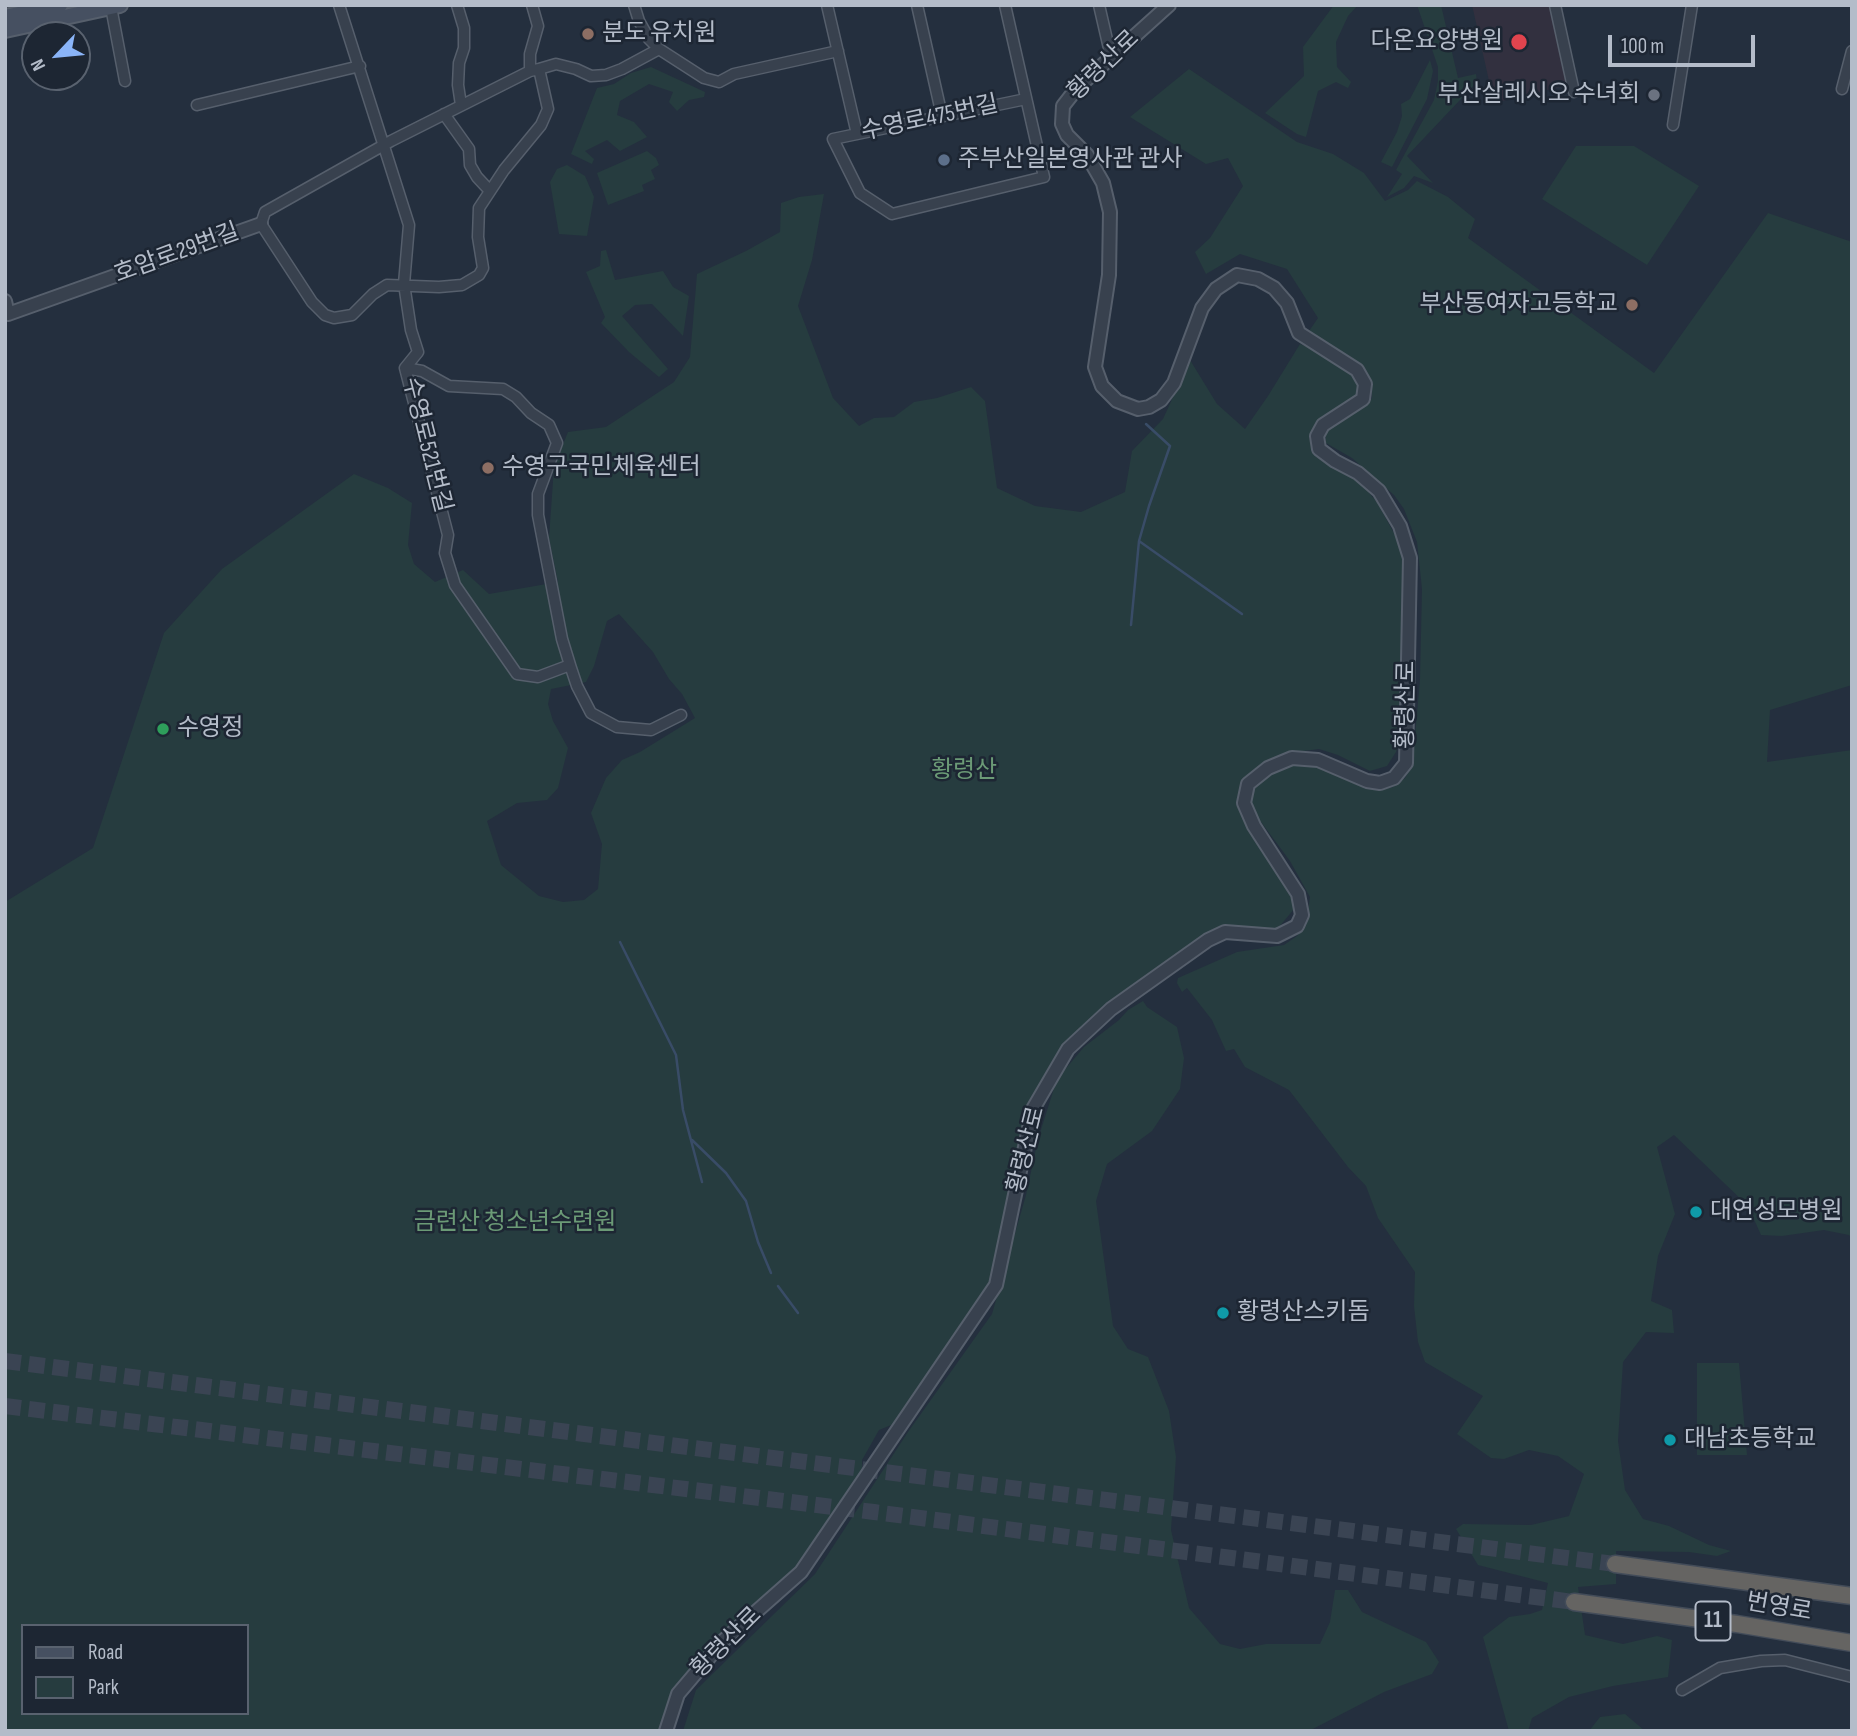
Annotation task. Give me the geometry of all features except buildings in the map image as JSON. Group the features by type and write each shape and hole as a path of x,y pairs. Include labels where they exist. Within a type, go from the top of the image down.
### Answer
{"highway":[{"name":"번영로","path":"1615,1564 1852,1597"},
{"name":"번영로","path":"1574,1602 1852,1643"}],"main road":[{"path":"5,17 54,6"},
{"path":"5,30 115,6"}],"street":[{"name":"수영로521번길","path":"339,5 408,225 404,284 411,330 418,352 405,368 448,535 444,552 455,585 517,674 538,677 570,666"},
{"path":"457,5 464,27 464,48 459,64 458,85 461,105"},
{"path":"261,223 312,302 325,315 334,318 352,315 373,294 387,285 462,285 479,275 483,268 478,237 479,208 523,145 541,125 548,109 530,54 537,26 532,5"},
{"path":"634,5 649,39 659,49 704,78 719,82 734,74 838,51"},
{"path":"827,5 857,134"},
{"path":"917,5 942,116"},
{"name":"수영로475번길","path":"1005,5 1044,177 892,214 860,193 833,139 1026,99"},
{"path":"1100,5 1111,57"},
{"name":"황령산로","path":"666,1731 677,1694 723,1641 801,1572 996,1285 1034,1109 1068,1049 1111,1010 1208,940 1225,933 1277,936 1297,926 1301,915 1298,894 1254,826 1244,803 1248,784 1268,768 1292,758 1318,760 1367,781 1380,783 1394,778 1406,764 1410,558 1400,526 1379,491 1357,473 1319,449 1317,436 1323,425 1363,399 1366,384 1357,370 1298,333 1287,303 1274,288 1258,279 1237,275 1216,289 1202,307 1174,383 1160,400 1149,407 1138,409 1117,401 1102,386 1095,367 1109,275 1110,212 1103,183 1087,155 1067,135 1062,124 1063,106 1077,89 1169,5"},
{"path":"1555,5 1574,92"},
{"path":"1673,125 1692,5"},
{"path":"115,6 125,80"},
{"name":"호암로29번길","path":"7,308 261,223 265,212 384,145 535,70 556,64 591,76 606,75 659,49"},
{"path":"1842,89 1852,51"},
{"path":"197,105 360,66"},
{"path":"443,114 469,149 470,165 490,191"},
{"path":"405,368 422,371 449,386 503,389 549,425 557,443 538,494 538,515 562,639 577,686 591,713 617,727 650,730 681,715"},
{"path":"1682,1690 1720,1668 1761,1661 1785,1660 1852,1677"}],"shaded area":[{"name":"다온요양병원","path":"1472,5 1550,5 1567,79 1564,86 1494,103"}],"green space":[{"path":"1334,5 1358,5 1348,16 1336,42 1337,67 1351,82 1348,88 1336,82 1318,91 1306,137 1265,113 1304,76 1303,47"},
{"path":"1417,5 1441,5 1458,78 1476,74 1477,82 1407,156 1433,183 1414,176 1404,188 1387,197 1402,174 1396,170 1434,100 1438,81 1438,67"},
{"path":"1430,60 1433,71 1427,99 1392,167 1381,162 1397,132 1402,116 1401,104 1410,99"},
{"path":"651,67 705,92 704,97 689,100 677,111 669,102 673,92 649,84 620,101 617,115 634,122 647,137 620,151 607,140 585,151 594,159 592,164 571,154 597,88 614,84 631,73"},
{"path":"1189,69 1297,142 1333,154 1364,173 1385,201 1408,190 1417,181 1448,197 1475,219 1468,238 1654,373 1768,213 1852,242 1852,685 1770,710 1767,762 1852,750 1852,1238 1824,1230 1782,1236 1761,1235 1748,1206 1674,1135 1657,1147 1675,1214 1658,1256 1651,1301 1672,1310 1674,1333 1646,1332 1623,1362 1618,1441 1625,1490 1643,1519 1669,1526 1709,1545 1731,1551 1717,1556 1689,1552 1616,1551 1616,1584 1578,1587 1585,1635 1623,1644 1657,1636 1672,1640 1668,1677 1569,1697 1532,1718 1528,1731 1509,1731 1483,1637 1509,1617 1542,1610 1548,1583 1478,1565 1456,1529 1463,1524 1531,1525 1569,1516 1584,1474 1558,1456 1529,1450 1504,1459 1491,1458 1457,1434 1483,1396 1425,1362 1418,1342 1414,1306 1415,1272 1378,1218 1366,1186 1348,1167 1289,1090 1245,1067 1234,1049 1226,1051 1212,1020 1187,988 1182,992 1177,983 1178,978 1237,952 1284,945 1306,925 1310,897 1290,861 1258,818 1249,799 1258,780 1274,770 1294,763 1312,765 1377,790 1393,787 1405,778 1412,766 1414,748 1420,679 1422,589 1417,542 1404,509 1394,495 1352,458 1326,443 1325,431 1365,406 1372,398 1372,384 1367,373 1360,363 1342,356 1307,334 1318,318 1287,269 1240,254 1206,274 1195,252 1210,238 1243,186 1228,158 1206,164 1130,117"},
{"path":"1576,146 1634,146 1699,186 1647,265 1542,199"},
{"path":"647,151 656,158 659,165 651,170 655,179 642,185 644,191 608,205 597,173"},
{"path":"567,165 585,176 594,197 587,236 559,234 550,182 557,169"},
{"name":"황령산","path":"824,194 812,260 798,306 833,398 859,426 874,418 894,417 914,402 971,387 985,401 997,488 1035,506 1081,512 1125,492 1132,451 1163,419 1190,360 1217,404 1245,429 1300,344 1315,350 1346,370 1355,379 1359,390 1354,399 1316,426 1309,438 1315,451 1328,464 1347,473 1377,502 1402,548 1405,565 1400,736 1396,752 1387,766 1370,771 1319,749 1296,752 1282,756 1244,778 1237,806 1253,838 1280,873 1295,901 1294,909 1279,927 1267,931 1232,926 1110,1002 1063,1048 1032,1104 992,1281 901,1421 879,1430 862,1460 862,1474 848,1498 801,1562 717,1642 663,1731 5,1731 5,902 93,848 164,633 222,569 354,474 388,488 412,503 408,545 414,564 435,582 463,570 489,594 558,582 549,538 554,467 568,432 606,427 674,382 690,357 697,274 780,232 781,203 799,197","holes":["619,614 653,652 695,718 622,760 606,778 591,813 602,844 598,889 584,900 563,902 539,896 501,865 487,821 517,803 547,800 558,788 568,748 553,721 548,704 551,689 586,682 594,666 607,621"]},
{"path":"606,250 615,280 663,271 673,287 689,296 683,336 652,304 635,305 622,316 668,369 659,377 629,352 601,323 605,317 586,272 600,266 601,251"},
{"path":"1143,1001 1147,1007 1177,1027 1184,1058 1180,1089 1152,1131 1107,1164 1096,1201 1113,1326 1128,1349 1148,1357 1169,1411 1176,1457 1171,1530 1189,1608 1220,1644 1240,1649 1266,1644 1320,1644 1330,1622 1335,1590 1348,1590 1362,1612 1426,1642 1439,1662 1432,1674 1384,1692 1309,1731 683,1731 696,1690 815,1574 908,1432 992,1314 1026,1195 1038,1139 1057,1079 1084,1047 1128,1010"},
{"path":"1697,1363 1739,1363 1747,1455 1697,1455"},
{"path":"1625,1714 1645,1731 1589,1731 1600,1717"}],"waterway":[{"path":"1131,625 1139,541 1170,446 1146,424"},
{"path":"1139,541 1242,614"},
{"path":"620,942 676,1055 683,1110 702,1182"},
{"path":"692,1140 726,1173 746,1201 758,1242 771,1273"},
{"path":"778,1286 798,1313"}],"tunnel":[{"path":"5,1361 1615,1564"},
{"path":"5,1406 874,1512 1574,1602"}],"place":[{"name":"분도 유치원","path":"588,34"},
{"name":"다온요양병원","path":"1519,42"},
{"name":"부산살레시오 수녀회","path":"1654,95"},
{"name":"주부산일본영사관 관사","path":"944,160"},
{"name":"부산동여자고등학교","path":"1632,305"},
{"name":"수영구국민체육센터","path":"488,468"},
{"name":"수영정","path":"163,729"},
{"name":"대연성모병원","path":"1696,1212"},
{"name":"황령산스키돔","path":"1223,1313"},
{"name":"대남초등학교","path":"1670,1440"}],"park label":[{"name":"금련산 청소년수련원","path":"515,1223"}]}
